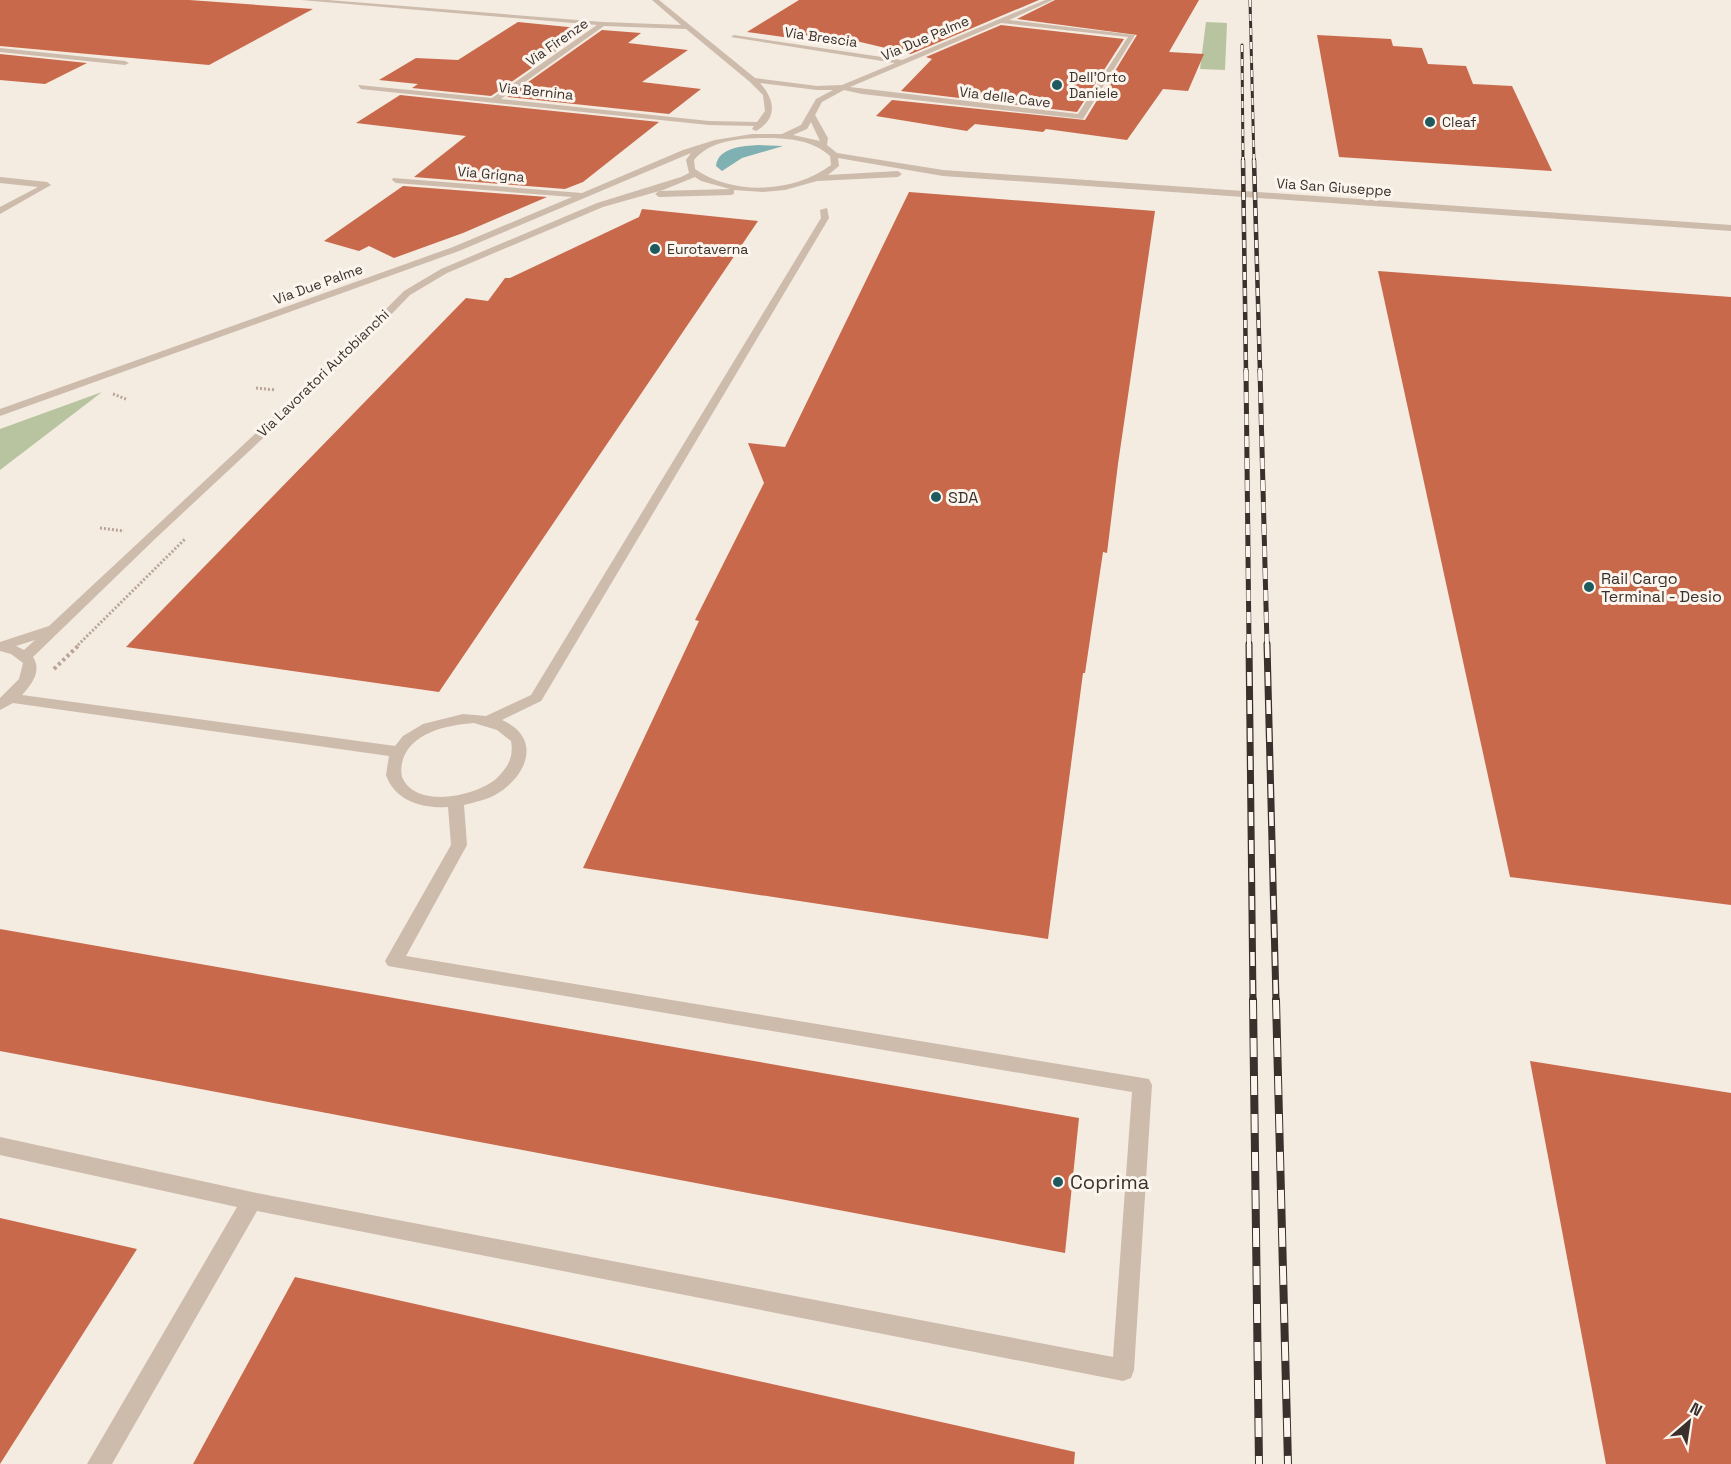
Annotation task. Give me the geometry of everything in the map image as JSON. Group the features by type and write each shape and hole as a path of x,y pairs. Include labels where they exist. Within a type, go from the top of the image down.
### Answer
{"street":[{"path":"304,0 603,24 688,27"},
{"path":"655,0 753,80 767,95 769,111 763,121 750,133 741,137"},
{"name":"Via Due Palme","path":"0,413 445,253 686,152 731,138 778,136 804,127 819,101 843,87 1050,0"},
{"name":"Via delle Cave","path":"843,87 862,92 1080,117 1132,35 1002,21"},
{"name":"Via Firenze","path":"495,100 603,24"},
{"name":"Via Brescia","path":"734,37 905,62"},
{"path":"0,51 125,63"},
{"name":"Via Due Palme","path":"753,80 817,88 843,87"},
{"name":"Via Bernina","path":"361,87 709,123 763,121"},
{"path":"810,114 824,138 823,146"},
{"path":"763,121 778,136 796,138 823,146 834,155 835,166 815,180"},
{"name":"Via Bernina","path":"709,123 728,132 731,138"},
{"path":"693,172 690,160 703,148"},
{"name":"Via San Giuseppe","path":"834,155 943,173"},
{"name":"Via Due Palme","path":"641,172 677,168 693,172 718,184 752,189"},
{"name":"Via Lavoratori Autobianchi","path":"26,656 348,352 407,293 444,271 563,220 613,200 666,188 693,172"},
{"name":"Via San Giuseppe","path":"752,189 781,188 849,175 943,173 1729,228"},
{"path":"0,180 47,185 0,211"},
{"name":"Via Grigna","path":"396,180 584,195"},
{"name":"Via Lavoratori Autobianchi","path":"641,193 716,193 752,189"},
{"path":"490,720 536,698 825,218 824,210"},
{"name":"Via Lavoratori Autobianchi","path":"0,647 53,629"},
{"path":"0,647 10,648 26,656 31,665 30,675 11,701"},
{"path":"11,701 398,752"},
{"path":"456,719 490,720 505,727 515,737 520,749 517,762 509,776 495,788 476,797 456,802 435,802 417,798 403,790 395,778 393,765 398,752 408,740 438,723 456,719"},
{"path":"0,1146 252,1200 1123,1370 1142,1085 394,961 459,845 456,802"},
{"path":"99,1464 252,1200"}],"path":[{"path":"11,701 193,532"}],"green space":[{"path":"1206,22 1227,23 1225,70 1200,69"},
{"path":"102,392 0,470 0,429"}],"water":[{"path":"758,145 783,146 742,158 722,171 716,166 721,155 726,151"}],"building":[{"path":"0,0 189,0 313,9 209,65 0,46"},
{"path":"799,0 1039,0 911,54 818,32 812,36 803,35 798,39 747,32"},
{"path":"1055,0 1199,0 1169,52 1204,54 1188,91 1163,89 1127,140 1046,129 1043,132 975,124 967,131 876,116 892,100 1085,120 1137,35 1017,19"},
{"path":"518,22 588,29 491,96 412,88 418,84 379,80 416,58 458,60"},
{"path":"1001,25 1124,39 1077,112 901,91 932,59 926,57"},
{"path":"602,30 641,33 628,43 688,50 642,82 701,89 669,114 507,97"},
{"name":"Cleaf","path":"1317,35 1391,39 1393,46 1422,48 1428,64 1466,66 1473,84 1512,86 1552,171 1339,157"},
{"path":"0,54 87,63 45,84 0,80"},
{"path":"400,95 659,122 583,182 565,189 414,177 466,136 356,123"},
{"path":"403,186 547,197 463,233 394,258 369,246 359,251 324,241"},
{"path":"909,192 1155,211 1107,553 1103,552 1085,673 1083,673 1048,939 583,868 699,621 695,620 764,483 748,443 785,447"},
{"path":"642,209 758,221 439,692 126,647 466,298 488,301 505,278 510,278 639,217"},
{"name":"Rail Cargo Terminal - Desio","path":"1378,271 1731,297 1731,905 1510,877"},
{"path":"0,929 1079,1118 1065,1253 0,1051"},
{"path":"1530,1061 1731,1093 1731,1464 1606,1464"},
{"path":"0,1218 137,1249 0,1464"},
{"path":"295,1277 1075,1452 1074,1464 193,1464"}],"railway":[{"path":"1250,0 1254,162"},
{"path":"1242,45 1243,162"},
{"path":"1243,160 1246,372"},
{"path":"1254,160 1260,372"},
{"path":"1246,370 1249,645"},
{"path":"1260,370 1267,645"},
{"path":"1249,644 1253,1001"},
{"path":"1267,644 1276,1001"},
{"path":"1253,1000 1259,1464"},
{"path":"1276,1000 1288,1464"}],"place":[{"name":"Dell'Orto Daniele","path":"1057,85"},
{"name":"Cleaf","path":"1430,122"},
{"name":"Eurotaverna","path":"655,249"},
{"name":"SDA","path":"936,497"},
{"name":"Rail Cargo Terminal - Desio","path":"1589,587"},
{"name":"Coprima","path":"1058,1182"}]}
